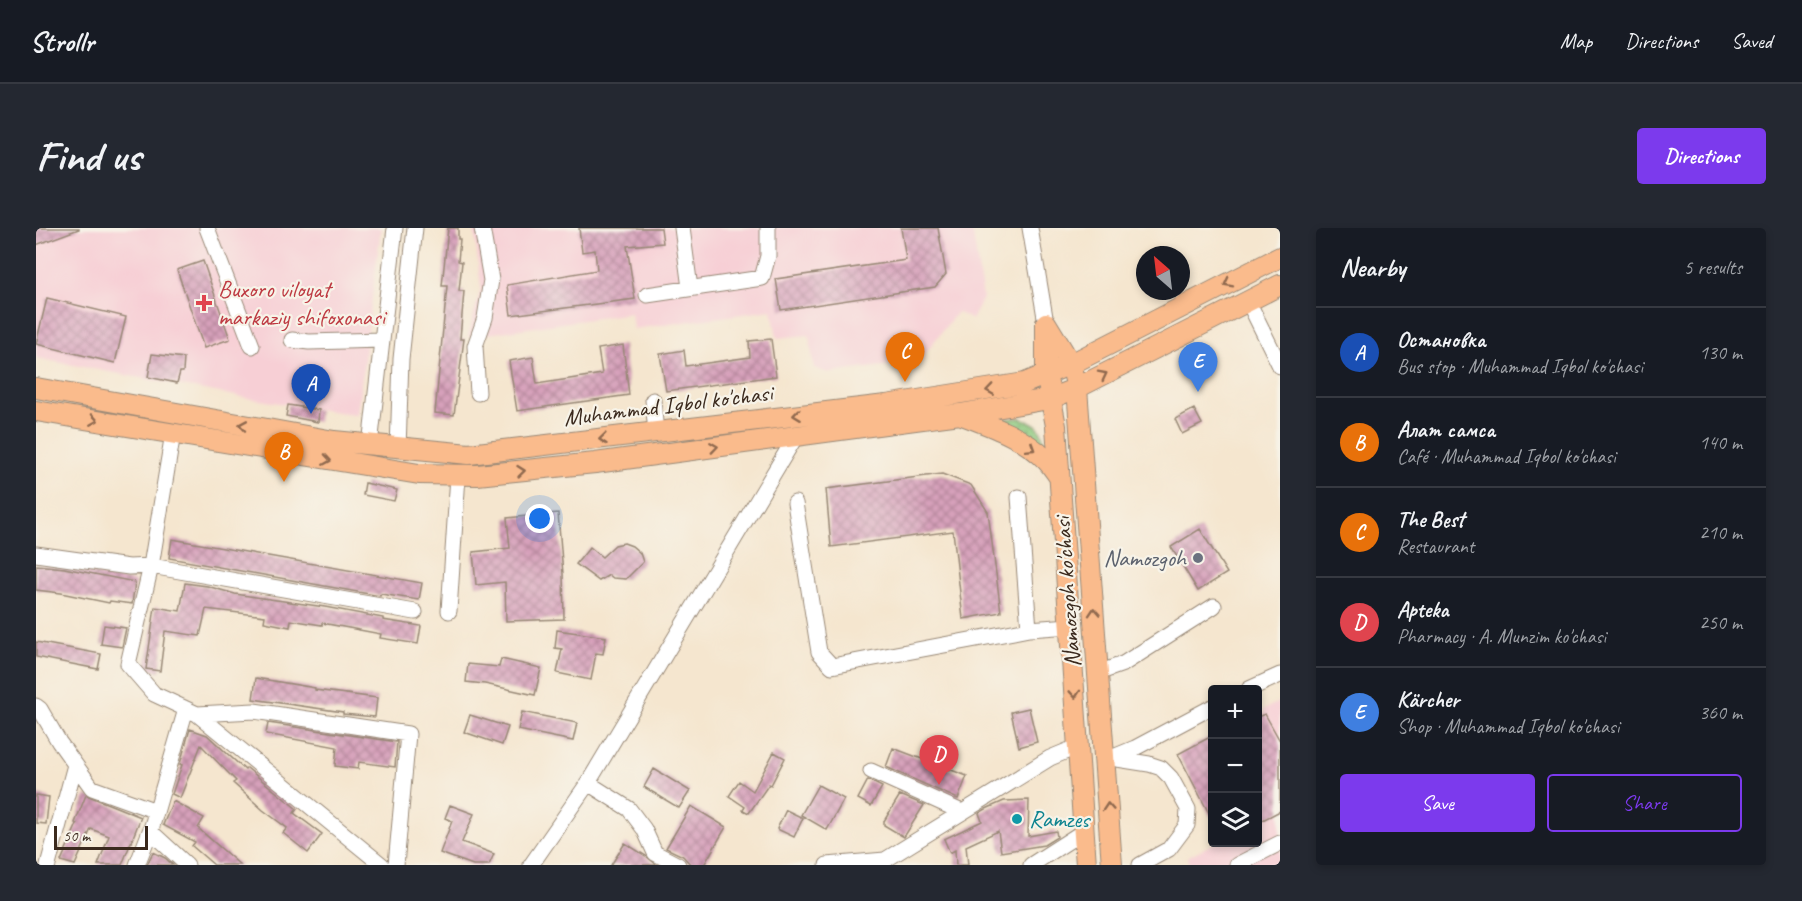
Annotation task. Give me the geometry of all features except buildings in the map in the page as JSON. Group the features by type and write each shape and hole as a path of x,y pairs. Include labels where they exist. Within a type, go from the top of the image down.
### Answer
{"main road":[{"name":"Muhammad Iqbol ko'chasi","path":"36,388 334,441 469,454 656,433 1025,383 1071,364 1280,256"},
{"name":"Muhammad Iqbol ko'chasi","path":"36,411 419,474 458,476 595,463 960,414 1049,399 1077,388 1280,285"},
{"name":"Namozgoh ko'chasi","path":"1046,323 1071,364 1077,388 1098,673 1108,759 1112,865"},
{"name":"Namozgoh ko'chasi","path":"1046,323 1046,374 1056,426 1086,865"},
{"path":"960,414 1005,432 1040,454 1059,478"}],"street":[{"path":"207,228 252,346"},
{"path":"370,445 395,228"},
{"path":"398,448 401,359 415,228"},
{"path":"478,393 475,346 485,318 491,280 482,228"},
{"path":"682,228 690,288"},
{"path":"647,295 762,278 768,256 768,228"},
{"name":"Namozgoh ko'chasi","path":"1030,228 1046,323"},
{"path":"1248,301 1275,341 1280,366"},
{"path":"292,340 309,342 382,340"},
{"path":"653,400 656,433"},
{"path":"173,433 151,566 128,664 154,694 192,712 382,865"},
{"path":"531,865 588,783 796,436"},
{"path":"449,611 458,476"},
{"path":"1019,497 1029,629"},
{"path":"795,503 819,652 832,666 1029,629 1070,626"},
{"path":"36,554 129,567 151,566 415,612"},
{"path":"1098,673 1123,664 1214,606"},
{"path":"1259,685 1280,675"},
{"path":"36,706 92,788 156,811"},
{"path":"1108,759 1135,748 1208,709"},
{"path":"192,712 254,711 408,735 396,865"},
{"path":"137,865 192,712"},
{"path":"827,865 881,862 1050,758 1079,746"},
{"path":"1108,759 1161,768 1171,778 1188,809 1187,825 1169,849 1140,865"},
{"path":"48,865 75,765"},
{"path":"871,771 962,812"},
{"path":"588,783 629,809 644,829 655,853 678,865"},
{"path":"150,831 187,865"},
{"path":"1030,865 1084,831"},
{"path":"1237,865 1280,843"}],"shaded area":[{"name":"Buxoro viloyat markaziy shifoxonasi","path":"36,228 381,228 357,415 246,398 36,358"},
{"path":"474,228 972,228 983,298 972,320 957,312 923,356 923,361 829,373 814,368 809,335 777,338 772,310 633,329 631,313 468,337 481,288"},
{"path":"1280,701 1280,865 1188,865 1188,856 1208,846 1262,847 1262,715 1265,714 1263,710"}],"green space":[{"path":"1020,418 1037,426 1046,450 991,420"}],"place":[{"name":"Buxoro viloyat markaziy shifoxonasi","path":"204,303"},
{"name":"The Best","path":"905,382"},
{"name":"Kärcher","path":"1198,392"},
{"name":"Остановка","path":"311,414"},
{"name":"Алат самса","path":"284,482"},
{"name":"Namozgoh","path":"1198,558"},
{"name":"Apteka","path":"939,785"},
{"name":"Ramzes","path":"1017,819"}]}
